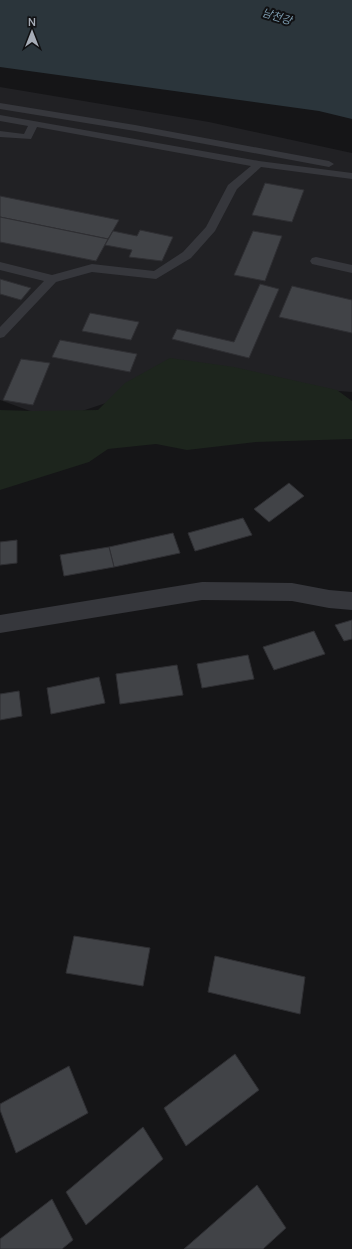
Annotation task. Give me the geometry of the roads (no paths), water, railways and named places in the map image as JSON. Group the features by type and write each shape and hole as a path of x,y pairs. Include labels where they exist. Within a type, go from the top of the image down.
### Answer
{"street":[{"path":"0,624 202,591 292,592 329,599 352,601"}],"lane":[{"path":"0,106 135,128 352,168"},
{"path":"0,118 259,164 352,176"},
{"path":"0,134 27,137 34,124"},
{"path":"0,266 52,279 92,268 156,274 188,255 211,229 232,187 259,164"},
{"path":"316,261 352,269"},
{"path":"0,334 52,279"}],"water":[{"name":"남천강","path":"0,0 352,0 352,119 319,111 0,67"}]}
